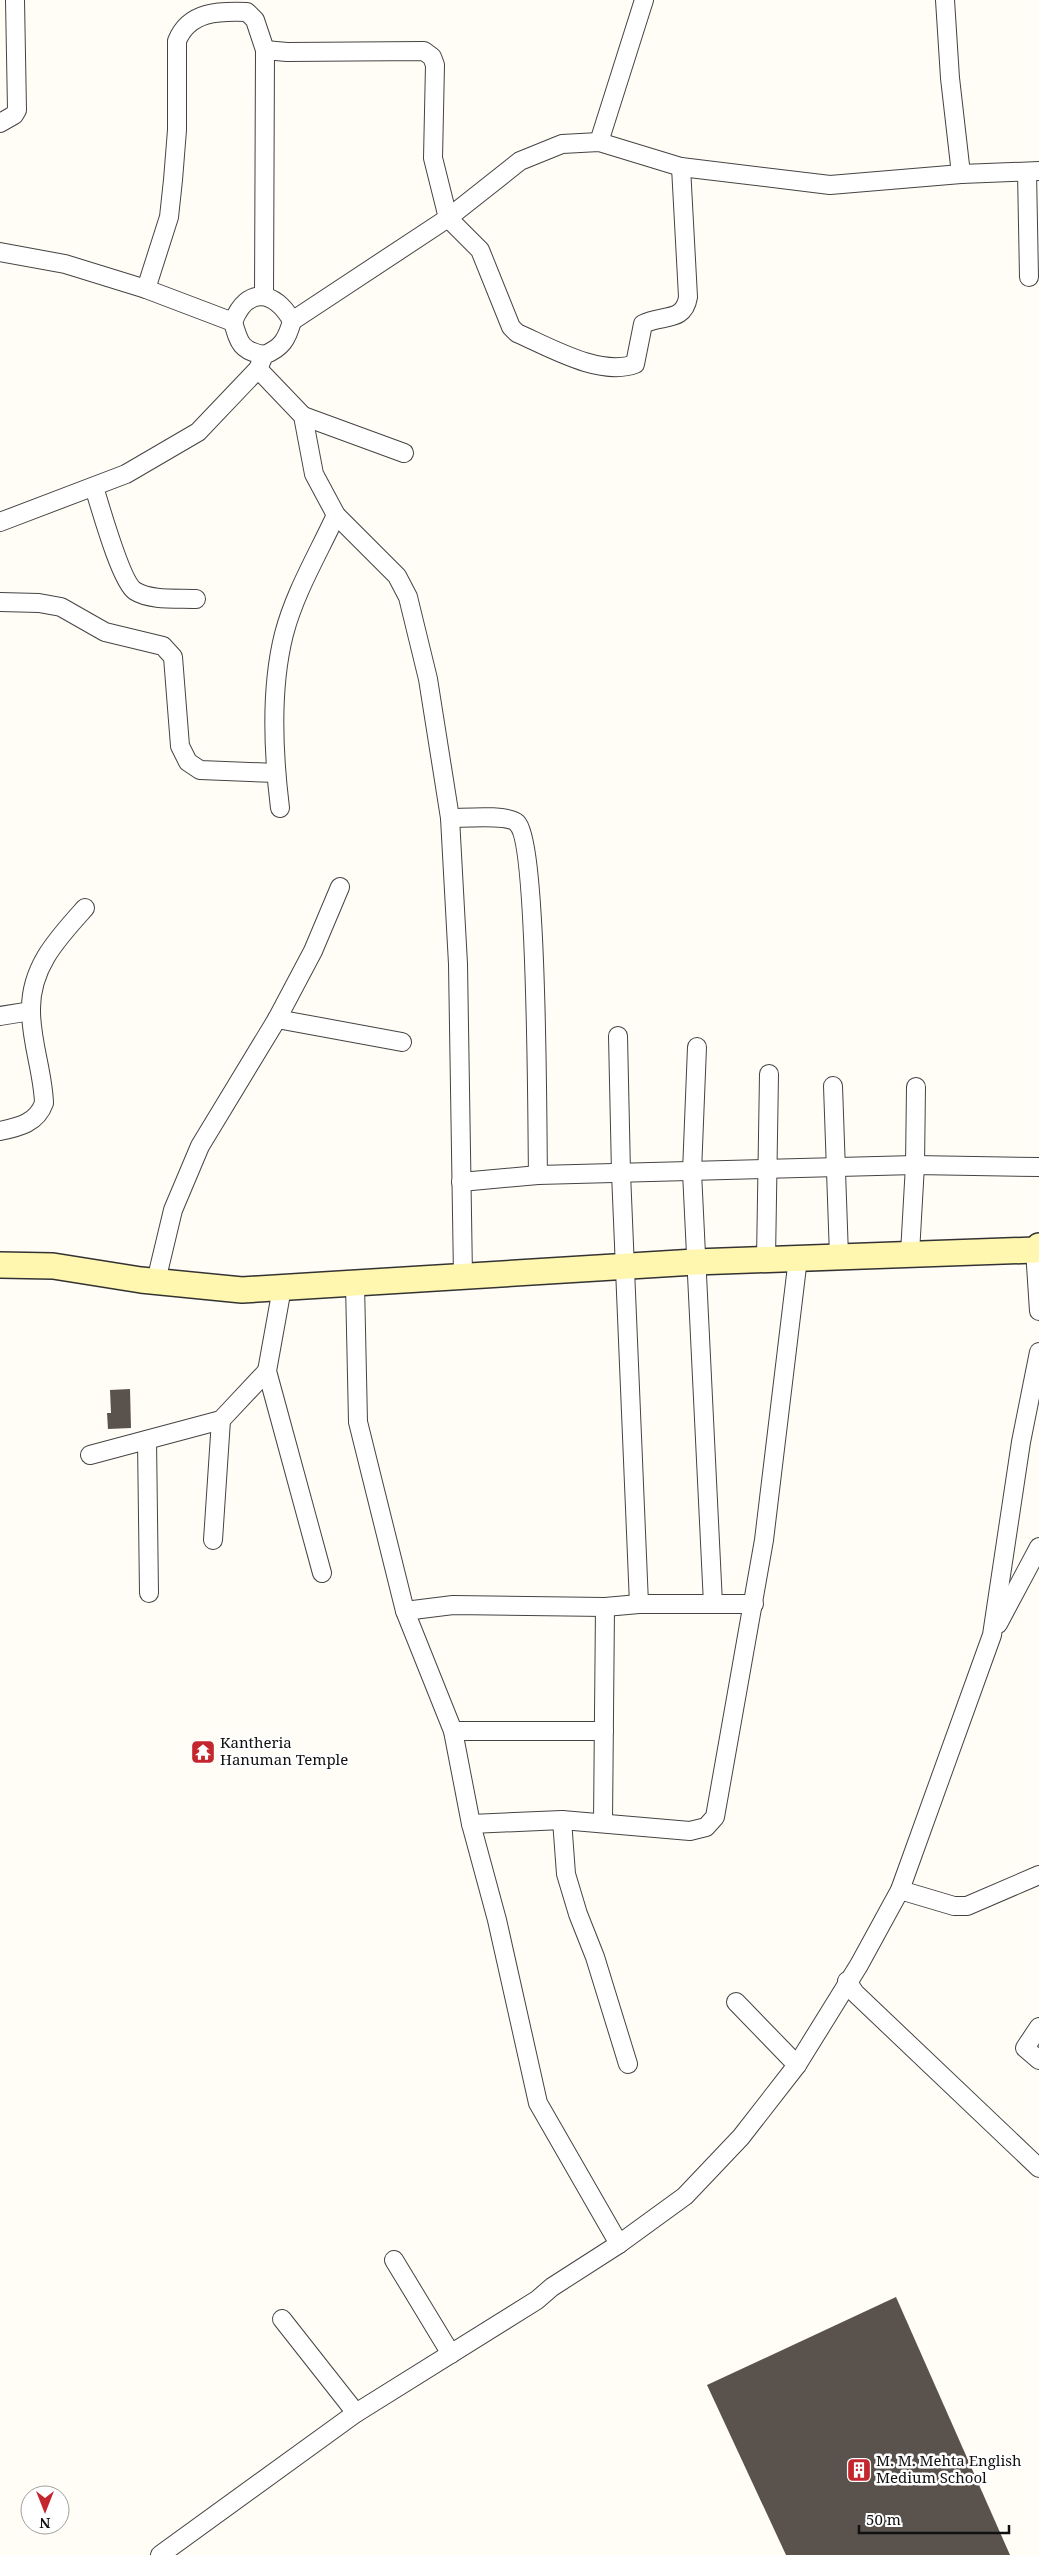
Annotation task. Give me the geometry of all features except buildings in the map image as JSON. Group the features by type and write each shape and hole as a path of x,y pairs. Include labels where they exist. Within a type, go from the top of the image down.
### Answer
{"main road":[{"path":"0,1265 53,1266 156,1281 242,1290 696,1262 1037,1248"}],"street":[{"path":"0,122 14,115 17,110 15,0"},
{"path":"599,142 644,0"},
{"path":"945,0 950,78 961,174"},
{"path":"146,289 168,217 177,130 177,41 182,29 196,17 222,11 247,12 255,20 265,50 264,296"},
{"path":"265,50 287,52 424,50 432,57 435,66 433,158 448,218 480,250 511,328 517,333 591,364 625,368 635,364 643,324 650,320 679,314 686,306 688,297 682,167"},
{"path":"0,522 126,474 198,432 261,362 278,349 287,339 292,321 448,218 520,161 562,144 599,142 682,167 830,185 961,174 1033,172 1029,277"},
{"path":"0,252 65,264 146,289 233,322"},
{"path":"292,321 284,306 264,296 250,298 238,310 233,322 238,342 261,362 302,416 314,474 336,515 397,576 408,597 428,679 450,818 458,964 463,1276"},
{"path":"302,416 404,453"},
{"path":"94,487 123,573 134,590 151,596 196,599"},
{"path":"280,808 276,773 276,679 284,633 299,593 336,515"},
{"path":"0,602 39,603 61,607 105,632 163,646 173,658 180,746 188,762 200,770 276,773"},
{"path":"450,818 509,818 518,824 523,836 527,863 536,977 538,1175"},
{"path":"156,1281 173,1210 200,1146 277,1019 313,951 340,887"},
{"path":"0,1131 23,1126 40,1113 44,1103 30,1011 35,978 43,960 58,939 85,908"},
{"path":"0,1016 30,1011"},
{"path":"277,1019 402,1042"},
{"path":"618,1036 621,1174 639,1604"},
{"path":"697,1047 692,1172 713,1604"},
{"path":"766,1259 769,1074"},
{"path":"833,1086 839,1256"},
{"path":"910,1254 915,1165 916,1087"},
{"path":"461,1182 538,1175 915,1165 1039,1167"},
{"path":"1037,1248 1039,1311"},
{"path":"471,1824 562,1820 603,1822 690,1831 706,1827 715,1817 764,1540 798,1258"},
{"path":"355,1284 358,1422 405,1611 453,1731 471,1824 497,1920 538,2103 619,2244"},
{"path":"282,1288 268,1371 322,1573"},
{"path":"992,1635 1021,1442 1039,1352"},
{"path":"90,1455 221,1420 268,1371"},
{"path":"213,1540 221,1420"},
{"path":"147,1440 149,1594"},
{"path":"160,2555 356,2413 537,2300 552,2287 619,2244 685,2196 741,2137 797,2065 846,1981 859,1965 900,1890 992,1635 1039,1547"},
{"path":"405,1611 453,1605 605,1607 639,1604 754,1604"},
{"path":"603,1822 605,1607"},
{"path":"453,1731 604,1731"},
{"path":"562,1820 566,1874 578,1914 595,1957 628,2064"},
{"path":"900,1890 954,1906 967,1906 1039,1875"},
{"path":"846,1981 855,1993 1039,2168"},
{"path":"736,2002 797,2065"},
{"path":"1039,2027 1025,2048 1039,2060"},
{"path":"394,2260 451,2354"},
{"path":"282,2319 356,2413"}],"place":[{"name":"Kantheria Hanuman Temple","path":"203,1752"},
{"name":"M. M. Mehta English Medium School","path":"859,2470"}]}
